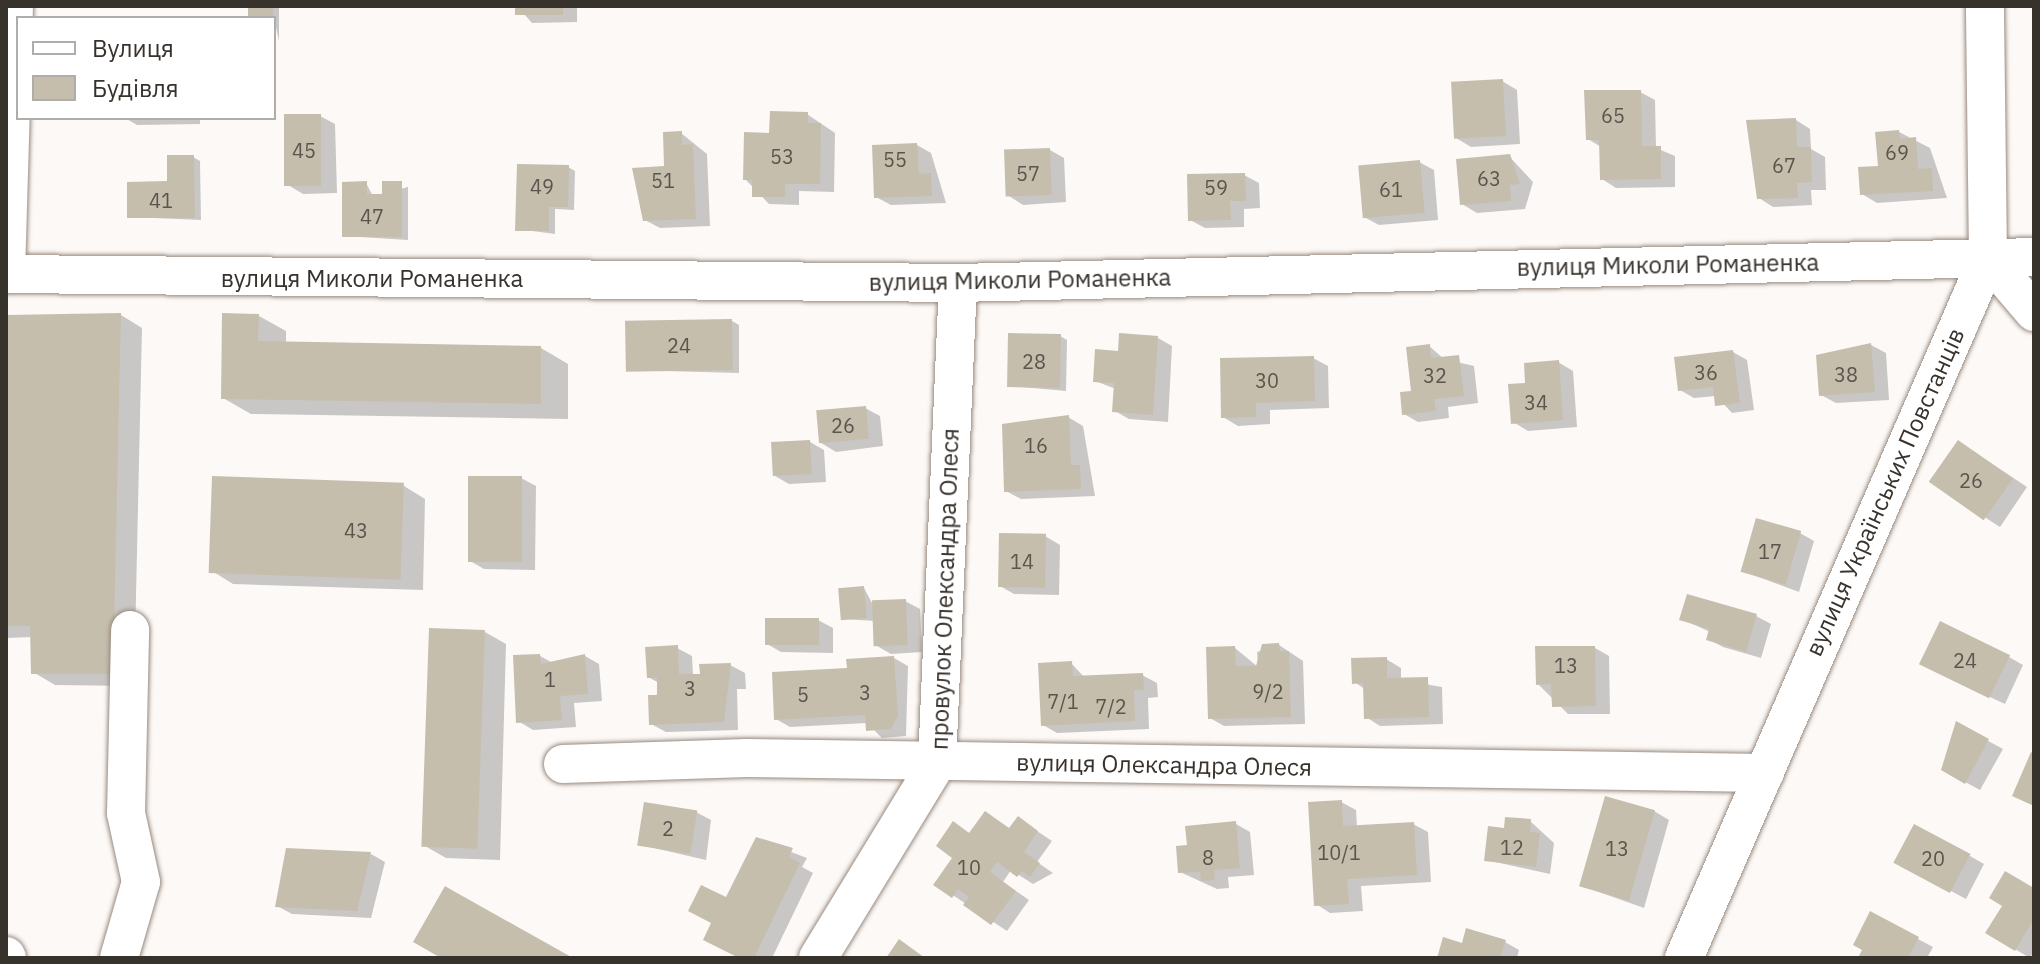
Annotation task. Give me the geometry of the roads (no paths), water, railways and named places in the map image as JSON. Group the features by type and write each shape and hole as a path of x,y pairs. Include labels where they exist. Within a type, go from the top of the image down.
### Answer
{"street":[{"path":"6,274 14,6"},
{"name":"вулиця Українських Повстанців","path":"1684,958 1988,258 1985,6"},
{"name":"вулиця Миколи Романенка","path":"6,274 958,283 2034,257"},
{"path":"1988,258 2034,312"},
{"name":"провулок Олександра Олеся","path":"818,958 937,763 958,283"},
{"path":"119,958 141,882 126,813 130,630"},
{"name":"вулиця Олександра Олеся","path":"563,764 747,758 1765,773"}]}
